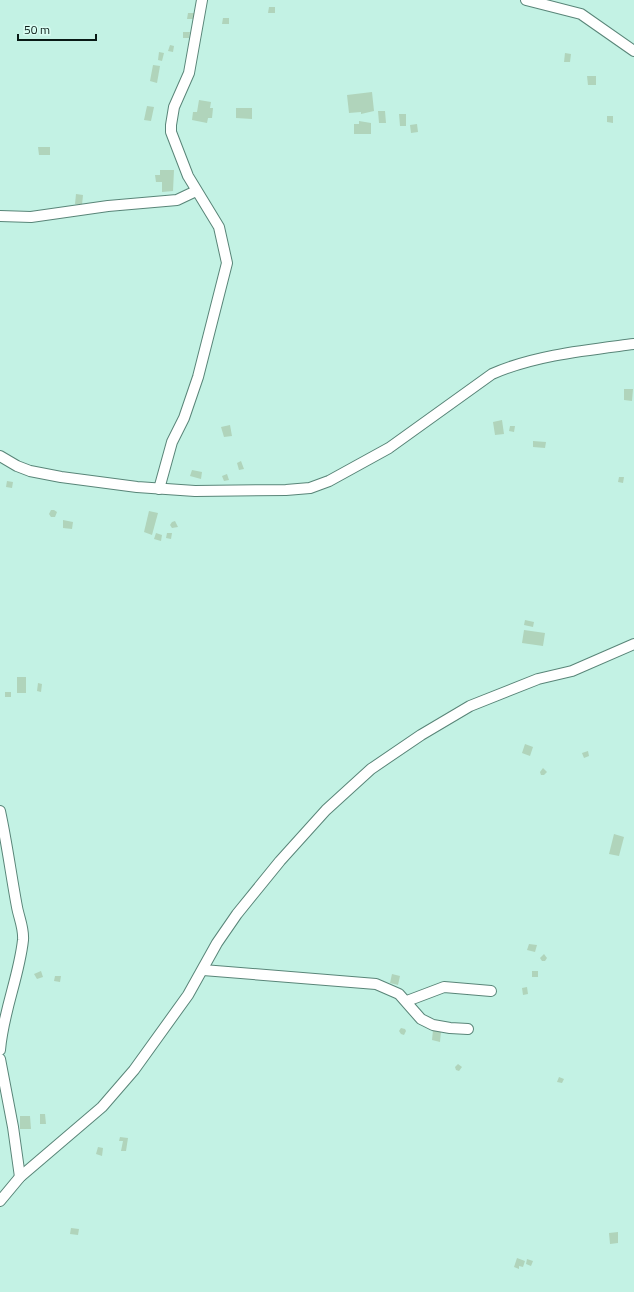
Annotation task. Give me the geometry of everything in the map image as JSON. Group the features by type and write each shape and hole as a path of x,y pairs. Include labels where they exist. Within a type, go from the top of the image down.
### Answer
{"street":[{"path":"159,489 168,453 184,418 198,377 226,269 226,252 219,227 188,176 170,126 174,107 189,73 202,0"},
{"path":"526,0 581,14 634,50"},
{"path":"0,216 31,217 108,206 177,200 196,191"},
{"path":"0,456 17,466 62,477 159,489 237,491 310,488 329,482 389,448 492,374 507,367 534,360 634,344"},
{"path":"0,1201 20,1177 102,1107 134,1070 162,1032 203,970 217,942 237,914 280,861 326,810 372,769 421,735 470,706 538,679 572,671 634,644"},
{"path":"0,811 22,932 18,963 6,1011 0,1050"},
{"path":"203,970 376,984 399,994 422,1019 433,1025 468,1029"},
{"path":"407,1001 444,987 491,991"},
{"path":"0,1059 13,1127 20,1177"}],"building":[{"path":"269,7 275,7 275,13 268,13"},
{"path":"188,13 195,13 194,19 187,19"},
{"path":"223,18 229,18 229,24 222,24"},
{"path":"183,32 190,32 189,38 183,38"},
{"path":"170,45 174,46 173,52 168,51"},
{"path":"159,52 164,53 162,61 158,60"},
{"path":"565,53 571,54 570,62 564,62"},
{"path":"153,65 160,66 157,83 150,81"},
{"path":"587,76 596,76 596,85 588,85"},
{"path":"372,92 374,111 361,114 361,112 349,113 347,95"},
{"path":"199,100 211,102 210,108 213,108 212,118 208,118 207,123 192,120 193,112 197,112"},
{"path":"147,106 154,107 151,121 144,120"},
{"path":"236,108 252,108 252,119 236,118"},
{"path":"378,111 385,111 386,123 379,123"},
{"path":"399,114 406,114 406,126 400,126"},
{"path":"607,116 613,116 613,123 607,122"},
{"path":"359,121 371,123 371,134 354,134 354,124 359,124"},
{"path":"417,124 418,132 411,133 410,125"},
{"path":"38,147 50,147 50,155 39,155"},
{"path":"160,170 174,170 173,191 162,192 162,182 156,182 155,175 160,175"},
{"path":"76,194 83,195 82,205 75,204"},
{"path":"624,389 633,389 632,401 624,400"},
{"path":"502,420 504,434 495,435 493,422"},
{"path":"230,425 232,436 224,437 221,427"},
{"path":"510,426 515,426 514,432 509,431"},
{"path":"533,441 546,442 545,448 533,447"},
{"path":"241,461 244,469 239,470 237,463"},
{"path":"192,470 202,472 201,479 190,476"},
{"path":"227,474 229,480 224,481 222,476"},
{"path":"619,477 624,477 623,483 618,482"},
{"path":"7,481 13,482 12,488 6,487"},
{"path":"51,510 57,512 55,517 51,517 49,514"},
{"path":"149,511 158,513 152,535 144,532"},
{"path":"63,520 73,522 72,529 63,528"},
{"path":"175,521 178,527 172,528 170,525"},
{"path":"156,533 162,535 161,541 154,539"},
{"path":"167,533 172,533 171,539 166,538"},
{"path":"525,620 534,622 533,627 524,625"},
{"path":"524,630 545,633 543,646 522,643"},
{"path":"17,677 26,677 26,693 17,693"},
{"path":"38,683 42,684 41,692 37,691"},
{"path":"5,692 11,692 11,697 5,697"},
{"path":"525,744 533,747 530,756 522,753"},
{"path":"588,751 589,756 584,758 582,753"},
{"path":"543,768 547,772 544,775 541,775 540,772"},
{"path":"614,834 624,837 619,856 609,854"},
{"path":"529,944 537,945 535,952 527,950"},
{"path":"544,954 547,958 545,961 542,961 540,958"},
{"path":"41,971 43,977 37,979 34,974"},
{"path":"532,971 538,971 538,977 532,977"},
{"path":"392,974 400,976 398,985 390,983"},
{"path":"55,976 61,976 60,982 54,981"},
{"path":"527,987 528,994 523,995 522,988"},
{"path":"401,1028 405,1029 406,1031 404,1035 399,1031"},
{"path":"433,1030 441,1031 440,1042 432,1040"},
{"path":"458,1064 462,1067 459,1071 456,1070 455,1067"},
{"path":"559,1077 564,1079 562,1083 557,1082"},
{"path":"40,1114 45,1114 46,1124 40,1124"},
{"path":"20,1116 30,1116 31,1129 20,1129"},
{"path":"120,1137 128,1138 126,1151 121,1151 123,1141 119,1141"},
{"path":"98,1147 103,1148 102,1156 96,1154"},
{"path":"71,1228 79,1229 78,1235 70,1234"},
{"path":"618,1232 618,1243 610,1244 609,1233"},
{"path":"517,1258 525,1261 523,1267 519,1266 519,1269 514,1267"},
{"path":"527,1259 533,1261 531,1266 526,1264"}]}
